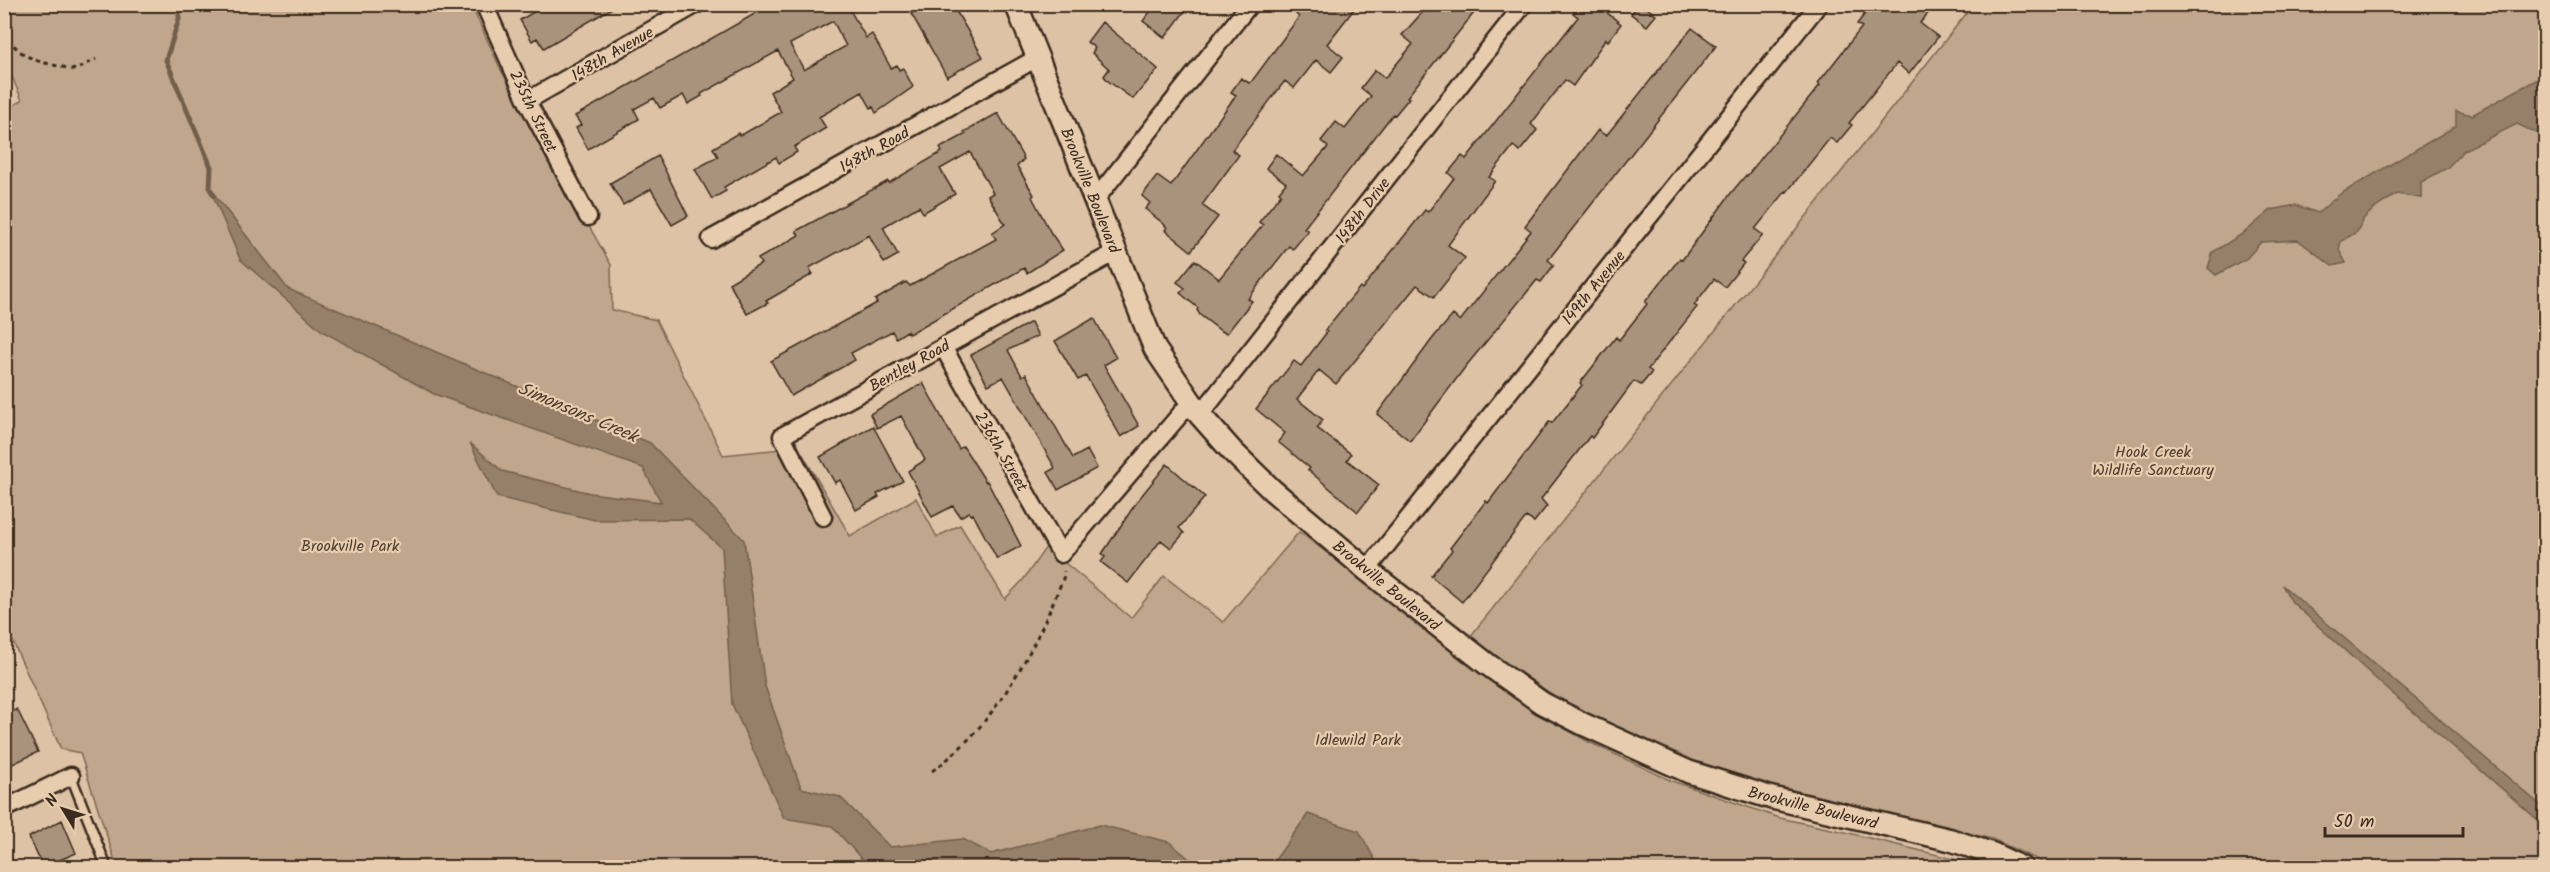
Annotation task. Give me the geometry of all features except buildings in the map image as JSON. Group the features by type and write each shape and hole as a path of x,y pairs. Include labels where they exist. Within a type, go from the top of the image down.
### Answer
{"street":[{"name":"235th Street","path":"484,4 527,101 588,217"},
{"name":"148th Avenue","path":"527,101 697,4"},
{"name":"Brookville Boulevard","path":"1016,4 1155,349 1195,409 1232,451 1272,490 1366,570 1515,686 1542,703 1616,740 1689,772 1772,798 1951,840 1993,854 2022,867"},
{"path":"1095,200 1250,4"},
{"name":"148th Drive","path":"1061,554 1195,409 1524,4"},
{"name":"149th Avenue","path":"1366,570 1819,4"},
{"name":"148th Road","path":"711,239 1037,58"},
{"name":"Bentley Road","path":"823,517 782,436 1116,252"},
{"name":"236th Street","path":"943,347 1061,554"},
{"path":"4,809 71,776"}],"lane":[{"path":"71,776 107,867"}],"path":[{"path":"4,30 9,40 28,59 76,70 96,59"},
{"path":"932,771 967,744 1009,686 1047,617 1060,587 1064,576 1061,554"}],"green space":[{"name":"Brookville Park","path":"4,5 471,5 502,72 611,265 612,310 656,320 723,455 781,449 786,463 802,453 850,536 916,498 937,537 960,525 1005,599 1023,580 1046,547 1131,618 1164,576 1223,622 1299,532 1468,657 1465,662 1539,714 1589,742 1672,781 1780,818 1986,867 117,867 80,753 61,749 5,624 4,112 22,100 5,61"},
{"name":"Hook Creek Wildlife Sanctuary","path":"1973,5 2545,5 2545,867 2049,867 1992,839 1754,782 1655,747 1556,697 1469,638"}],"shaded area":[{"path":"2545,75 2545,117 2541,119 2545,137 2517,124 2464,150 2447,168 2421,182 2421,198 2397,194 2363,219 2357,232 2341,241 2339,250 2346,263 2332,266 2298,240 2261,242 2247,258 2216,275 2208,268 2213,252 2244,233 2271,210 2296,205 2318,213 2340,194 2456,126 2456,111 2472,115"},
{"path":"210,189 288,289 650,443 744,540 765,686 801,788 840,797 890,847 963,839 991,854 1100,825 1169,842 1199,867 940,868 938,864 922,868 869,867 832,826 784,818 732,704 722,548 689,519 595,520 497,497 470,443 502,471 590,493 661,502 643,468 434,394 322,331 240,259"},
{"path":"2282,585 2545,809 2545,826 2387,689 2292,602"},
{"path":"1308,814 1359,831 1379,867 1270,867"}],"waterway":[{"name":"Simonsons Creek","path":"179,4 179,19 166,60 211,167 210,189 214,195"}],"park label":[{"name":"Idlewild Park","path":"1358,739"}]}
